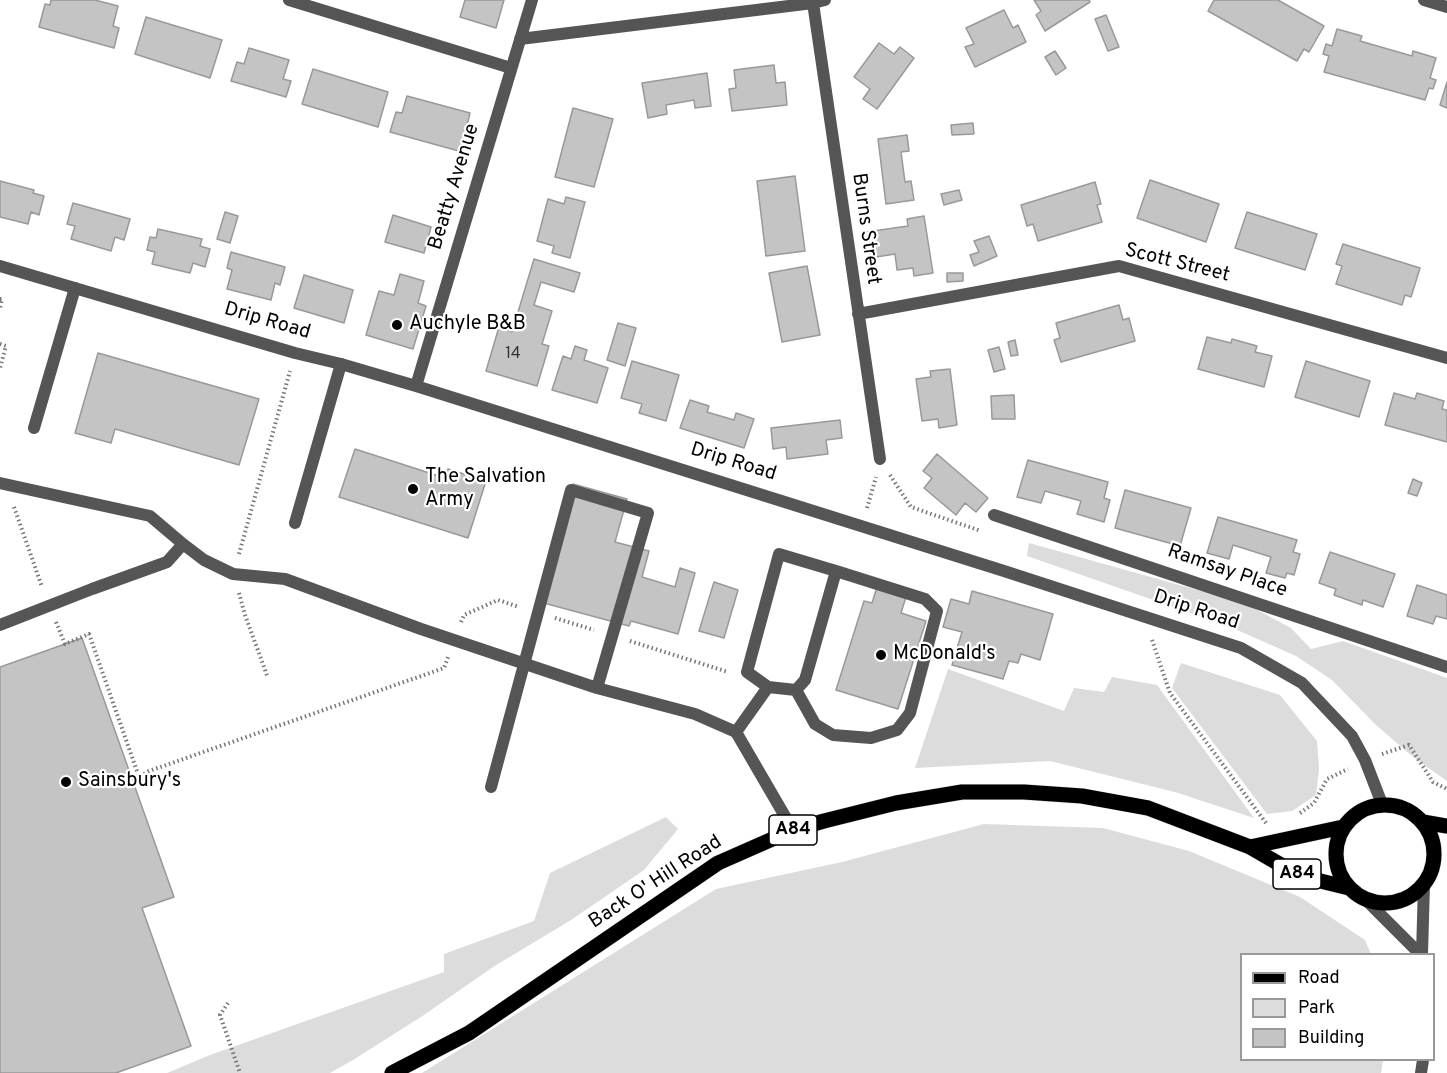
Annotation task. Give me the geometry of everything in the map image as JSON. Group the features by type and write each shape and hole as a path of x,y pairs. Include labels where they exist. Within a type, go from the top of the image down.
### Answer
{"main road":[{"name":"Back O' Hill Road","path":"392,1073 469,1033 718,863 793,830 824,821 896,803 962,792 1024,792 1082,796 1148,808 1250,847"},
{"path":"1424,822 1434,843 1433,868 1426,880 1409,897 1386,903 1365,899 1350,888 1338,868 1336,846 1343,827 1358,812 1382,804 1401,807 1424,822 1447,826"},
{"name":"A84","path":"1250,847 1343,827"},
{"name":"A84","path":"1250,847 1300,876 1350,888"},
{"path":"1426,880 1447,870"}],"street":[{"path":"289,0 511,68"},
{"name":"Beatty Avenue","path":"416,386 532,0"},
{"path":"1424,0 1447,7"},
{"path":"520,39 819,2"},
{"name":"Burns Street","path":"819,2 858,314 880,459"},
{"name":"Drip Road","path":"0,266 295,353 416,386 1241,648 1302,683 1352,736 1365,760 1382,804"},
{"name":"Scott Street","path":"858,314 1119,266 1447,358"},
{"path":"34,428 75,288"},
{"path":"295,524 341,364"},
{"path":"0,483 150,516 204,560 233,574 285,579 455,641 597,688 695,714 736,732 793,830"},
{"path":"491,787 571,490 648,513 597,688"},
{"name":"Ramsay Place","path":"994,515 1447,667"},
{"path":"0,625 167,562 183,544"},
{"path":"764,692 747,672 778,554 925,599 937,611 910,713 897,730 871,738 833,735 815,724 796,690"},
{"path":"764,692 796,690 805,680 836,571"},
{"path":"736,732 764,692"},
{"path":"1421,953 1426,880"},
{"path":"1365,899 1420,953"}],"path":[{"path":"0,299 2,299 0,308"},
{"path":"0,344 6,346 0,368"},
{"path":"268,678 233,574 295,353"},
{"path":"862,526 880,459"},
{"path":"880,459 910,507 982,531"},
{"path":"7,499 14,507 65,644 89,634 139,777 160,767 444,668 464,615 498,600 728,672 764,692"},
{"path":"1144,617 1170,693 1265,821 1284,839"},
{"path":"228,1003 220,1016 240,1073"}],"green space":[{"path":"1029,543 1244,603 1291,628 1311,649 1343,641 1447,678 1447,781 1413,757 1376,725 1332,680 1296,656 1228,626 1027,556"},
{"path":"1181,663 1280,695 1317,741 1319,769 1316,795 1292,811 1267,814 1172,688"},
{"path":"948,669 1064,711 1074,688 1104,692 1112,677 1157,685 1254,818 1175,792 1050,761 915,768"},
{"path":"666,817 678,829 644,870 571,920 493,967 424,1015 330,1073 167,1073 210,1055 444,972 444,954 534,921 550,873"},
{"path":"984,824 1103,828 1189,851 1300,897 1365,940 1371,953 1240,953 1240,1061 1383,1061 1381,1073 422,1073 716,889 842,862"}],"building":[{"path":"51,0 95,0 118,6 113,26 119,28 114,48 39,27 45,4 50,5"},
{"path":"465,0 504,0 496,28 460,17"},
{"path":"1034,0 1089,0 1090,2 1045,31 1036,15 1041,11"},
{"path":"1214,0 1278,0 1324,26 1309,52 1304,49 1297,61 1208,11"},
{"path":"1004,10 1013,28 1018,25 1026,42 975,67 965,47 974,44 966,28"},
{"path":"1106,15 1119,47 1108,51 1095,19"},
{"path":"146,17 222,40 210,78 135,54"},
{"path":"1337,29 1362,36 1360,41 1412,56 1413,51 1436,58 1430,78 1436,80 1433,89 1429,88 1425,100 1324,72 1329,56 1323,54 1326,44 1332,46"},
{"path":"879,43 894,54 900,47 914,58 877,109 863,99 870,89 854,77"},
{"path":"249,48 289,60 283,79 291,81 286,97 231,81 237,62 244,64"},
{"path":"1055,51 1066,68 1056,75 1045,57"},
{"path":"774,65 776,83 785,82 787,105 732,111 729,89 736,88 734,70"},
{"path":"313,69 388,92 378,127 302,104"},
{"path":"707,73 711,106 695,108 694,100 666,105 667,114 648,118 642,83"},
{"path":"1447,82 1447,108 1440,105"},
{"path":"407,96 470,113 466,130 472,132 466,153 390,132 396,112 402,113"},
{"path":"573,108 613,119 594,187 555,177"},
{"path":"973,123 974,134 952,135 951,125"},
{"path":"907,135 909,151 901,152 905,182 911,181 914,200 886,204 878,139"},
{"path":"795,176 805,251 766,256 757,181"},
{"path":"1150,180 1219,204 1206,242 1137,218"},
{"path":"0,181 34,190 33,193 44,196 39,215 31,212 28,224 0,217"},
{"path":"1095,182 1101,204 1097,205 1102,222 1038,241 1033,224 1027,226 1021,205"},
{"path":"959,190 962,200 944,205 941,194"},
{"path":"566,197 585,202 570,258 552,253 554,246 537,241 548,199 564,204"},
{"path":"73,203 130,219 124,240 115,237 111,251 71,239 75,226 67,224"},
{"path":"225,212 238,216 230,243 217,239"},
{"path":"1247,212 1317,234 1305,270 1235,248"},
{"path":"393,215 431,227 424,253 385,242"},
{"path":"924,216 933,273 914,276 913,268 897,270 895,254 870,258 866,232 908,226 907,219"},
{"path":"158,229 202,239 200,246 210,249 205,267 193,263 190,273 152,264 155,252 147,250 150,237 156,238"},
{"path":"989,236 997,256 974,266 970,255 979,252 974,241"},
{"path":"1343,244 1420,268 1411,297 1405,295 1402,305 1336,284 1342,266 1336,264"},
{"path":"231,252 285,267 280,285 275,283 271,300 227,289 232,270 227,268"},
{"path":"534,259 580,273 574,292 541,282 534,305 552,311 542,344 549,346 537,386 486,371 499,327 512,332"},
{"path":"807,266 820,335 782,342 769,273"},
{"path":"947,273 963,273 963,281 947,282"},
{"path":"400,274 424,281 418,303 426,306 413,349 366,335 379,291 394,295"},
{"path":"304,275 353,290 344,323 294,308"},
{"path":"1119,305 1123,320 1129,318 1135,341 1061,362 1054,340 1060,338 1056,323"},
{"path":"618,323 636,328 625,366 607,360"},
{"path":"1207,337 1231,343 1232,339 1257,346 1255,352 1272,356 1264,387 1198,369"},
{"path":"1015,340 1018,355 1011,356 1008,342"},
{"path":"575,346 587,350 584,360 608,368 597,403 552,390 563,356 571,359"},
{"path":"999,347 1005,369 994,372 988,350"},
{"path":"98,353 259,399 239,465 115,429 111,443 75,433"},
{"path":"632,361 679,375 666,421 639,413 642,404 621,398"},
{"path":"1306,361 1370,381 1359,417 1295,397"},
{"path":"950,369 957,425 939,428 938,419 922,421 916,379 931,377 930,371"},
{"path":"1394,393 1415,399 1417,393 1444,401 1442,409 1447,410 1447,442 1385,425"},
{"path":"1014,395 1015,419 992,419 991,396"},
{"path":"690,400 709,406 707,412 734,420 736,413 754,419 744,448 680,428"},
{"path":"840,420 842,438 826,440 828,454 787,459 786,447 773,449 771,428"},
{"name":"The Salvation Army","path":"355,449 445,478 448,469 486,481 468,538 339,497"},
{"path":"937,454 988,498 976,512 965,503 956,515 924,488 932,478 923,471"},
{"path":"1028,460 1108,482 1104,498 1110,500 1104,522 1077,514 1081,501 1045,491 1041,503 1017,497"},
{"path":"1413,479 1422,483 1417,496 1408,493"},
{"path":"573,484 627,499 615,542 649,551 642,577 675,587 680,568 695,573 678,634 631,621 629,626 540,602"},
{"path":"1125,490 1191,508 1180,546 1115,528"},
{"path":"1218,517 1297,540 1293,552 1300,554 1294,575 1287,573 1285,578 1266,573 1271,557 1233,545 1229,559 1207,553"},
{"path":"1330,552 1395,574 1383,607 1363,600 1362,605 1334,595 1336,589 1319,583"},
{"path":"714,582 738,590 724,638 699,631"},
{"path":"1417,585 1447,595 1447,619 1436,616 1433,624 1407,616"},
{"name":"McDonald's","path":"877,587 906,597 901,613 926,621 898,709 836,690 864,601 872,603"},
{"path":"972,591 1053,614 1040,660 1021,654 1018,663 1009,661 1003,679 952,665 962,632 943,627 951,599 969,604"},
{"name":"Sainsbury's","path":"82,638 174,897 142,908 191,1046 116,1073 0,1073 0,667"}],"place":[{"name":"Auchyle B&B","path":"397,325"},
{"name":"The Salvation Army","path":"413,489"},
{"name":"McDonald's","path":"881,655"},
{"name":"Sainsbury's","path":"66,782"}]}
